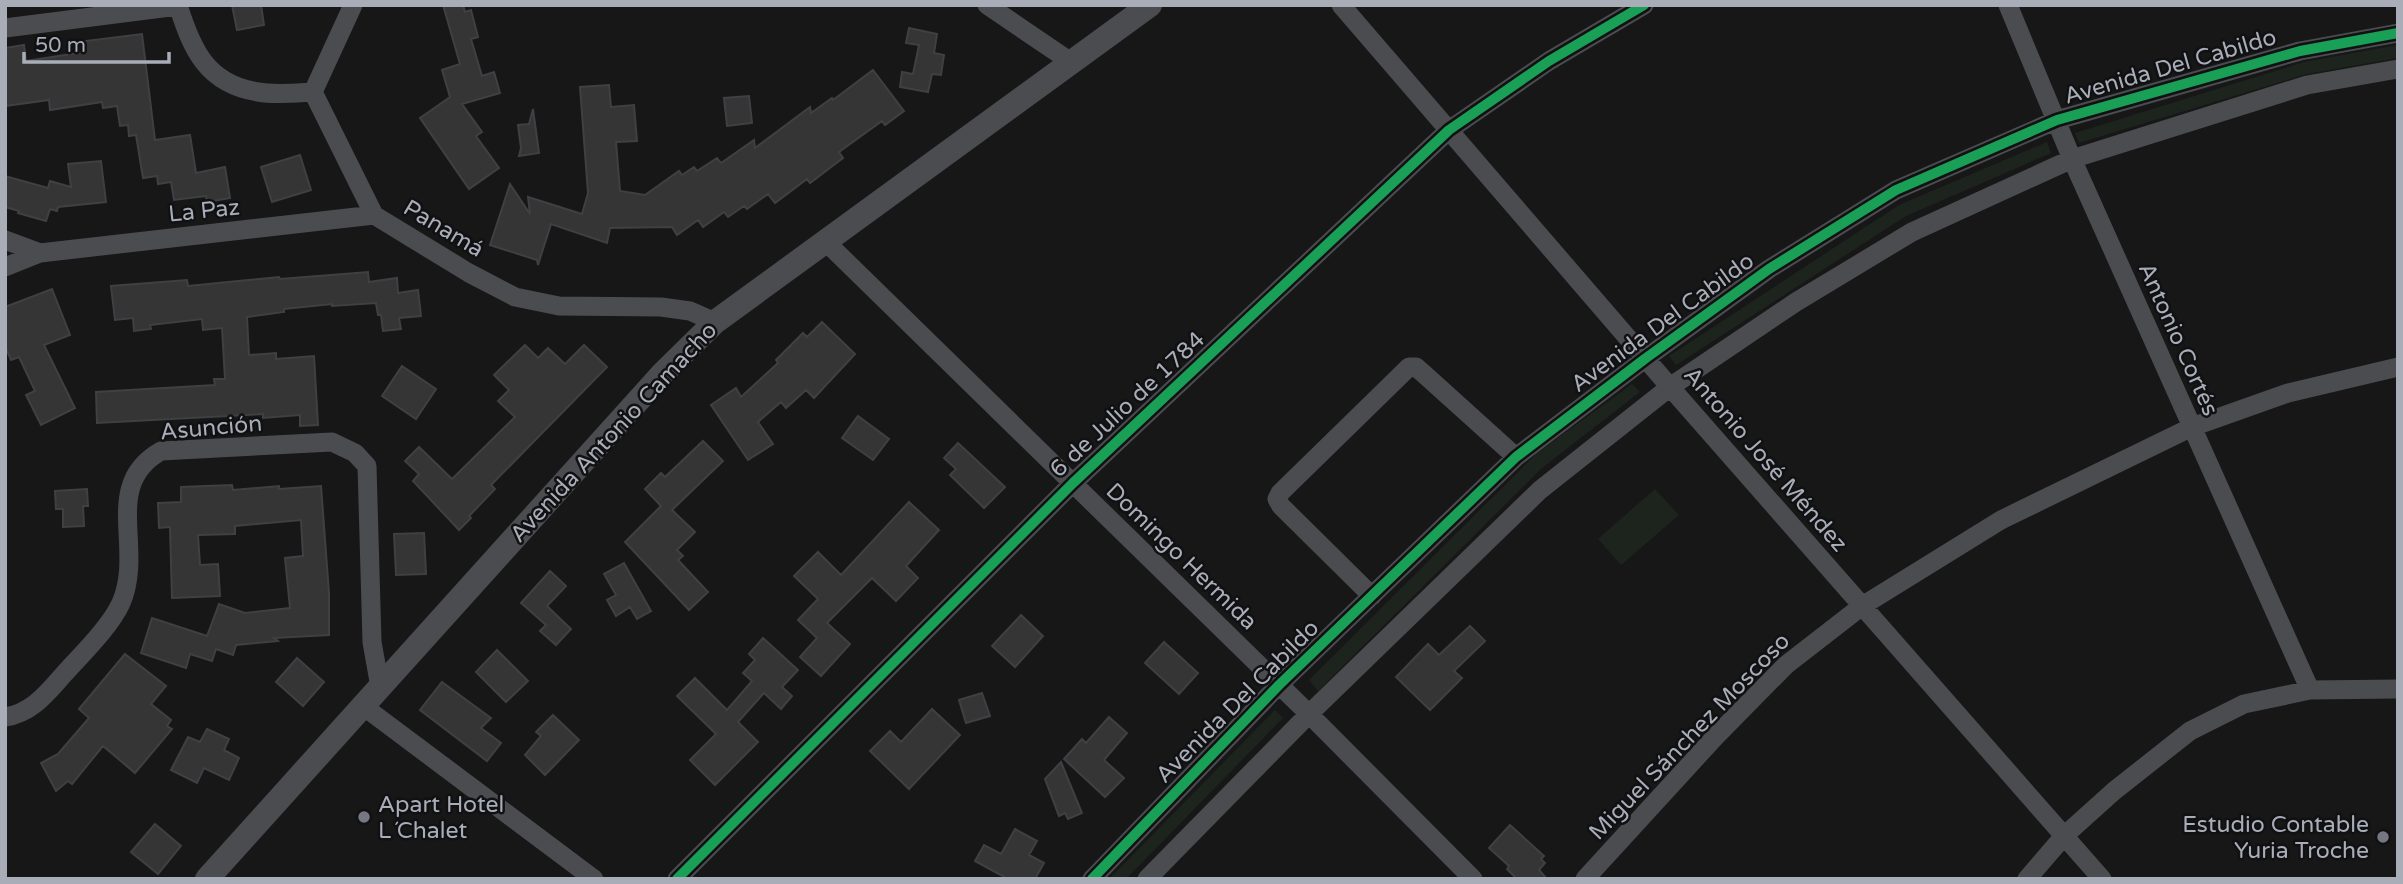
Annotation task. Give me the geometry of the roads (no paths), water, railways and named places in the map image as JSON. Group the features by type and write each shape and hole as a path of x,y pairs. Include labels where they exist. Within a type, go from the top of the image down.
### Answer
{"street":[{"path":"5,28 58,13 178,6 191,46 208,69 220,78 238,87 260,93 313,92 353,5"},
{"path":"987,5 1071,62"},
{"name":"Avenida Antonio Camacho","path":"207,879 663,373 715,322 1150,5"},
{"name":"Antonio José Méndez","path":"1341,5 1670,387 2102,879"},
{"name":"6 de Julio de 1784","path":"677,879 1073,483 1449,130 1549,61 1643,5"},
{"name":"Antonio Cortés","path":"2008,5 2072,159 2310,691"},
{"name":"Avenida Del Cabildo","path":"1092,879 1279,685 1516,457 1769,269 1896,190 2057,120 2300,51 2398,33"},
{"path":"1147,879 1309,714 1540,490 1670,387 1796,302 1912,232 2072,159 2307,85 2398,69"},
{"name":"Panamá","path":"313,92 374,215 469,273 515,297 559,306 661,307 690,311 715,322"},
{"name":"La Paz","path":"5,267 40,253 374,215"},
{"name":"La Paz","path":"5,240 40,253"},
{"name":"Domingo Hermida","path":"825,241 1309,714 1473,879"},
{"path":"1371,596 1277,499 1290,483 1409,367 1416,367 1516,457"},
{"name":"Miguel Sánchez Moscoso","path":"1586,879 1715,737 1786,665 1862,606 2001,520 2192,427 2288,393 2398,367"},
{"name":"Asunción","path":"5,717 30,709 46,695 87,648 120,604 130,561 129,487 135,473 147,460 161,452 332,442 355,453 367,466 372,642 380,687"},
{"path":"2027,879 2064,836 2114,791 2190,731 2244,705 2310,691 2398,688"},
{"path":"363,706 594,879"}],"place":[{"name":"Apart Hotel L´Chalet","path":"364,817"},
{"name":"Estudio Contable Yuria Troche","path":"2383,837"}]}
